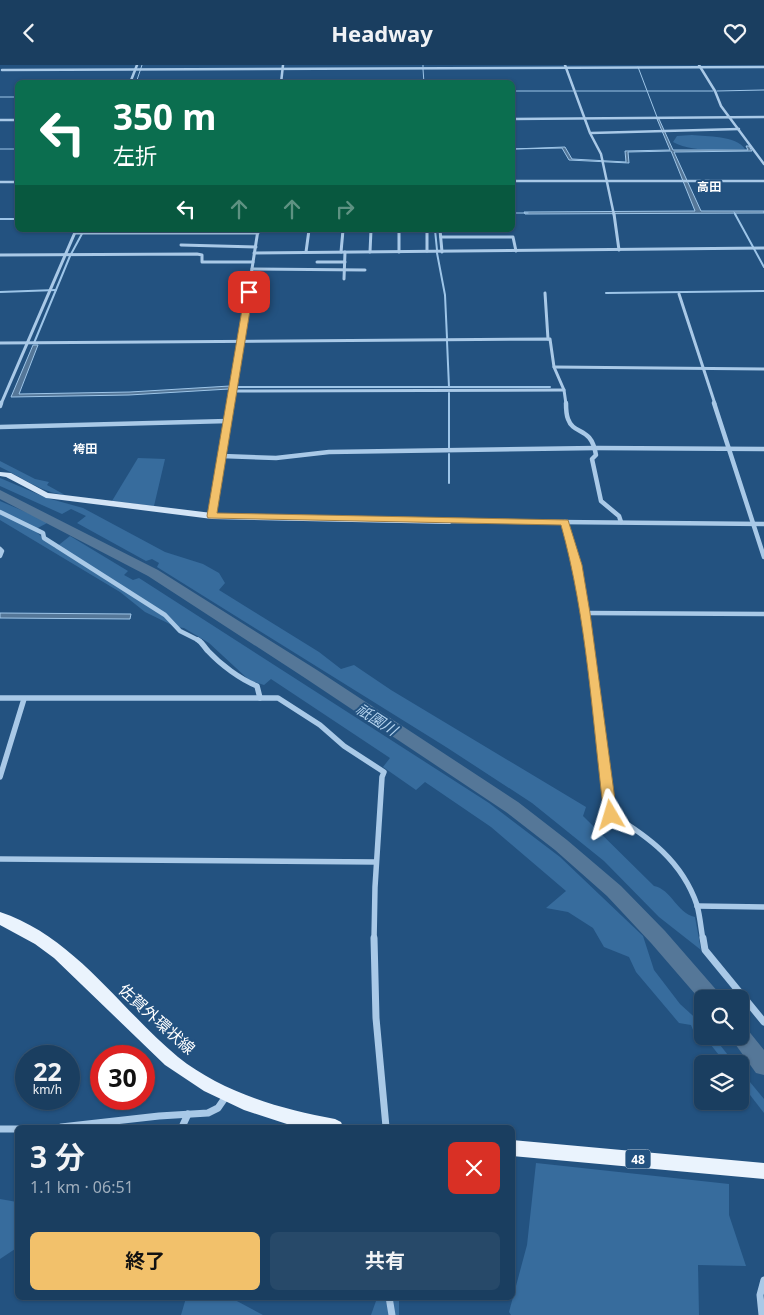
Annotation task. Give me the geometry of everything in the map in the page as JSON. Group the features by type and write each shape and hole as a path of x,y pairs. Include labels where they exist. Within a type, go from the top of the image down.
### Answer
{"main road":[{"name":"佐賀外環状線","path":"0,918 11,922 56,951 174,1063 227,1095 269,1111 327,1125"},
{"name":"48","path":"515,1148 764,1171"}],"street":[{"path":"131,80 137,65"},
{"path":"565,66 602,161 608,182 619,250"},
{"path":"700,66 715,91 721,106 764,164"},
{"path":"281,80 282,67"},
{"path":"2,70 282,67 764,67"},
{"path":"515,119 764,117"},
{"path":"0,120 15,120"},
{"path":"590,133 739,129"},
{"path":"515,181 764,181"},
{"path":"0,182 15,182"},
{"path":"0,406 75,232"},
{"path":"81,232 127,232"},
{"path":"212,516 242,341 258,232"},
{"path":"306,253 309,232"},
{"path":"343,232 344,279"},
{"path":"370,252 371,232"},
{"path":"399,232 399,252"},
{"path":"427,232 428,251"},
{"path":"440,232 442,252"},
{"path":"441,237 513,237 516,251"},
{"path":"181,245 256,247"},
{"path":"254,253 764,249"},
{"path":"0,255 197,254 202,255 202,262 253,262"},
{"path":"316,262 344,262"},
{"path":"252,269 365,270"},
{"path":"545,293 548,339 554,367 564,390 568,420 575,428 588,435 596,448 596,455 592,459 601,501 619,516 621,522"},
{"path":"679,294 764,557"},
{"path":"0,343 548,339"},
{"path":"554,367 764,369"},
{"path":"234,388 564,390"},
{"path":"0,427 228,421"},
{"path":"222,455 264,459 329,452 596,448 764,449"},
{"path":"0,474 8,475 46,495 212,516 450,521 764,524"},
{"path":"0,512 42,533 44,539 165,615 180,631 202,641 208,651 245,681 257,686 260,698"},
{"path":"565,522 577,565 585,613 611,815 644,834 668,856 686,881 697,906 705,949 764,1022"},
{"path":"0,549 2,551 0,556"},
{"path":"585,613 764,614"},
{"path":"0,698 278,699 320,725 344,746 384,772 382,777 376,862 374,954 377,1030 386,1125"},
{"path":"0,777 24,699"},
{"path":"0,859 376,862"},
{"path":"697,906 764,907"},
{"path":"81,1125 208,1113 218,1108 227,1095"},
{"path":"183,1125 188,1114"},
{"path":"0,1129 15,1129"},
{"path":"762,1315 760,1295 764,1280"},
{"path":"390,1300 392,1315"}],"shaded area":[{"path":"657,119 659,119 673,150 748,150 746,146 749,146 752,151 674,152 701,211 764,211 764,213 525,214 524,212 695,211 671,151 628,152 629,163 569,160 562,148 515,149 565,147 572,159 626,162 625,151 670,150"},
{"path":"692,135 728,139 741,144 745,149 699,149 673,142 677,136"},
{"path":"33,345 38,345 19,394 130,392 230,386 229,389 129,395 11,397"},
{"path":"138,458 165,459 154,506 112,501"},
{"path":"0,461 35,479 49,482 47,485 65,495 47,491 31,484 0,467"},
{"path":"0,478 47,498 83,508 165,552 203,564 219,573 225,583 219,590 319,652 341,669 354,665 391,690 586,807 583,816 654,886 665,892 683,911 695,917 701,950 659,917 604,861 532,803 446,747 157,567 159,563 152,559 146,561 77,523 86,516 71,509 62,514 0,486"},
{"path":"0,501 49,522 34,530 55,548 70,536 128,571 124,575 133,580 139,578 489,803 560,857 643,936 654,970 680,1004 694,1017 694,1032 691,1025 679,1023 636,972 629,957 604,947 593,928 568,912 546,908 566,891 491,827 425,782 416,790 383,767 390,758 271,679 264,685 249,680 209,643 184,628 176,627 145,612 120,592 0,520"},
{"path":"0,613 131,614 130,619 0,618"},
{"path":"711,1045 720,1045 728,1055 719,1055"},
{"path":"749,1081 764,1099 764,1113 749,1094"},
{"path":"536,1163 729,1184 729,1215 746,1266 698,1265 699,1315 511,1315 509,1312 512,1300 515,1300 515,1290 527,1245"},
{"path":"0,1199 15,1202 15,1249 0,1259"},
{"path":"185,1300 235,1300 263,1315 181,1315"},
{"path":"399,1300 399,1315 371,1315 376,1301"}],"waterway":[{"path":"137,80 142,65"},
{"path":"638,67 647,91"},
{"path":"423,69 424,80"},
{"path":"717,91 764,90"},
{"path":"515,91 573,91"},
{"path":"576,91 647,91"},
{"path":"647,91 713,91"},
{"path":"647,91 657,117"},
{"path":"0,97 15,97"},
{"path":"0,149 15,149"},
{"path":"515,213 528,213"},
{"path":"735,214 764,267"},
{"path":"0,219 15,219"},
{"path":"56,290 70,256 83,232"},
{"path":"435,232 437,250"},
{"path":"437,253 445,295 447,338"},
{"path":"0,292 56,290"},
{"path":"34,343 56,290"},
{"path":"606,293 764,291"},
{"path":"447,341 449,387"},
{"path":"229,387 449,387"},
{"path":"449,387 550,387"},
{"path":"449,393 449,449"},
{"path":"449,454 449,483"},
{"name":"祇園川","path":"0,494 153,573 311,674 512,807 561,845 614,891 658,937 704,990"},
{"name":"祇園川","path":"748,1045 764,1066"}],"district":[{"name":"高田","path":"709,186"},
{"name":"袴田","path":"85,448"}],"route":[{"path":"249,292 212,516 565,522 577,565 585,613 611,815"}]}
